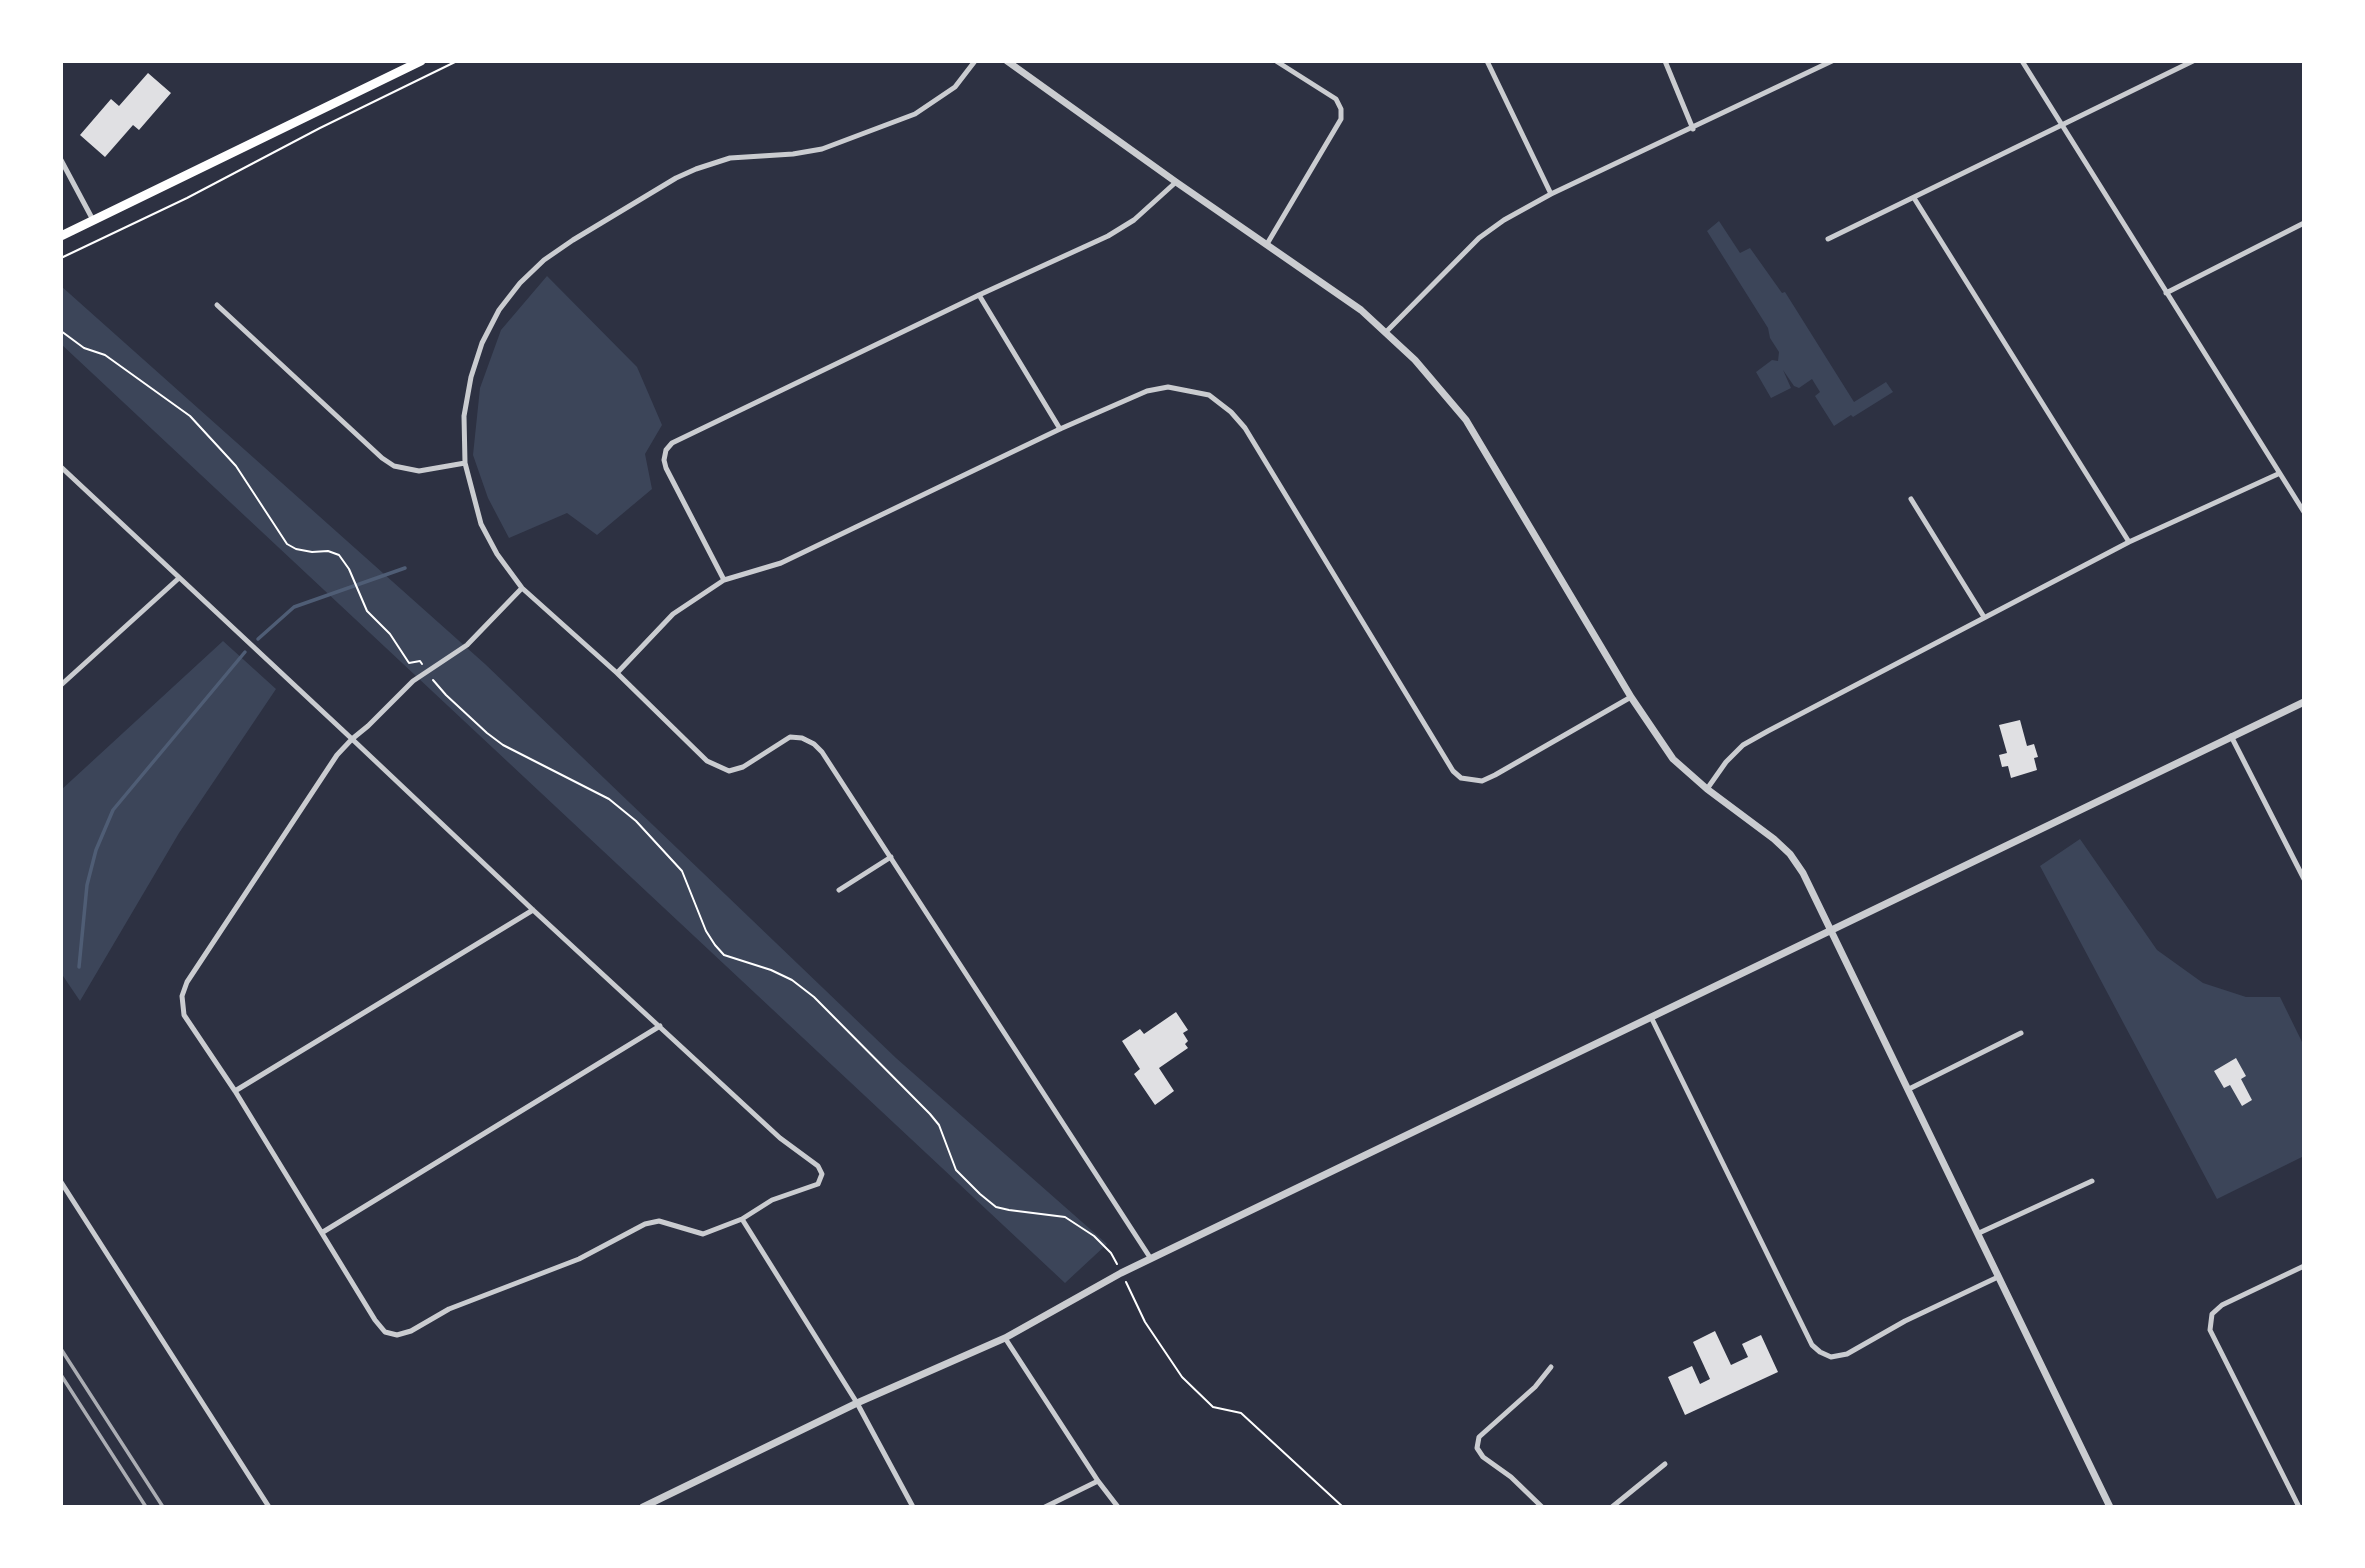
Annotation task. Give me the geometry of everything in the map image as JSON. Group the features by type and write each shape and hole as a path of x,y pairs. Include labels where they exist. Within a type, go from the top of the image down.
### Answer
{"main road":[{"path":"61,236 421,61"}],"street":[{"path":"975,61 955,87 915,114 822,149 793,154 730,158 696,169 676,178 544,260 520,283 499,310 482,343 471,377 464,416 465,463 481,524 497,554 522,588 617,673 707,761 729,771 743,767 790,737 802,738 822,752 1151,1259"},
{"path":"1007,61 1176,182 1340,294 1415,360 1466,420 1631,697 1673,759 1790,853 1803,873 2110,1507"},
{"path":"1267,244 1341,119 1341,108 1336,99 1276,61"},
{"path":"1486,61 1551,194"},
{"path":"1665,61 1693,129"},
{"path":"1386,332 1479,238 1504,220 1551,194 1832,61"},
{"path":"2022,61 2304,512"},
{"path":"1828,239 2193,61"},
{"path":"61,160 93,220"},
{"path":"724,580 666,468 666,450 672,443 1108,236 1134,220 1176,182"},
{"path":"1914,198 2129,542"},
{"path":"2166,293 2304,223"},
{"path":"979,295 1060,429"},
{"path":"217,305 382,458 394,466 419,471 465,463"},
{"path":"617,673 673,614 724,580 781,563 1060,429 1147,391 1168,387 1209,395 1231,412 1245,428 1453,771 1461,778 1482,781 1631,697"},
{"path":"61,467 352,738 533,910 780,1138 818,1166 822,1174 818,1184 772,1200 742,1219 703,1234 659,1222 645,1224 579,1259 449,1309 411,1331 397,1335 385,1332 375,1320 235,1091 184,1015 182,996 187,982 337,755 352,738 368,726 413,681 467,645 522,588"},
{"path":"1707,789 1726,762 1743,745 2129,542 2278,474"},
{"path":"1911,499 1984,617"},
{"path":"61,685 179,578"},
{"path":"643,1507 857,1403 1005,1338 1151,1259 2304,702"},
{"path":"2231,736 2304,879"},
{"path":"839,890 891,856"},
{"path":"235,1091 533,910"},
{"path":"1651,1017 1812,1345 1820,1352 1831,1357 1847,1354 1905,1321 1998,1277"},
{"path":"323,1232 660,1026"},
{"path":"1909,1089 2021,1033"},
{"path":"1979,1233 2092,1181"},
{"path":"61,1182 269,1507"},
{"path":"742,1219 857,1403 913,1507"},
{"path":"2299,1507 2210,1329 2212,1314 2222,1305 2304,1266"},
{"path":"1005,1338 1098,1481 1118,1507"},
{"path":"1542,1507 1511,1477 1483,1457 1477,1448 1479,1437 1535,1387 1551,1367"},
{"path":"1612,1507 1665,1464"},
{"path":"1045,1507 1098,1481"}],"path":[{"path":"61,258 187,198 320,128 457,61"},
{"path":"61,331 84,348 105,355 190,416 236,466 287,544 304,551 328,551 339,555 349,569 367,611 390,634 409,663 420,661 422,664"},
{"path":"432,678 446,695 503,745 609,800 636,821 682,871 706,931 724,955 782,975 814,997 930,1114 939,1125 956,1170 980,1194 996,1206 1009,1210 1066,1217 1094,1236 1111,1253 1118,1268"},
{"path":"1125,1280 1145,1322 1182,1377 1207,1402 1218,1408 1241,1413 1343,1507"}],"shaded area":[{"path":"1719,221 1740,253 1750,248 1782,293 1785,292 1854,402 1886,382 1893,392 1834,426 1815,396 1820,392 1812,379 1799,388 1794,386 1783,370 1791,388 1771,398 1756,372 1772,360 1778,361 1779,352 1770,338 1768,328 1707,231"},
{"path":"547,276 637,367 662,425 645,454 652,489 597,535 567,513 509,538 488,498 473,455 480,388 501,330"},
{"path":"61,286 485,664 896,1058 1107,1244 1065,1283 61,344"},
{"path":"223,641 276,689 179,833 80,1001 61,973 61,790"},
{"path":"2080,839 2157,950 2203,983 2246,997 2280,997 2304,1046 2304,1156 2217,1199 2040,866"}],"building":[{"path":"148,73 171,93 139,130 133,125 105,157 80,135 111,99 119,106"},
{"path":"2020,720 2027,746 2034,744 2038,757 2034,758 2037,770 2011,778 2008,766 2002,767 1999,755 2007,753 1999,725"},
{"path":"1176,1012 1188,1030 1183,1033 1188,1041 1185,1044 1188,1048 1159,1068 1174,1091 1155,1105 1134,1074 1140,1069 1122,1041 1140,1029 1144,1034"},
{"path":"2236,1058 2246,1076 2241,1079 2252,1100 2242,1106 2230,1085 2224,1088 2214,1071"},
{"path":"1715,1331 1731,1365 1748,1357 1742,1344 1761,1335 1778,1372 1685,1415 1668,1377 1692,1366 1700,1384 1710,1379 1693,1342"}],"waterway":[{"path":"258,639 294,607 405,568"},
{"path":"79,967 87,885 96,850 113,810 245,652"}],"railway":[{"path":"61,1349 163,1507"},
{"path":"61,1375 146,1507"}]}
